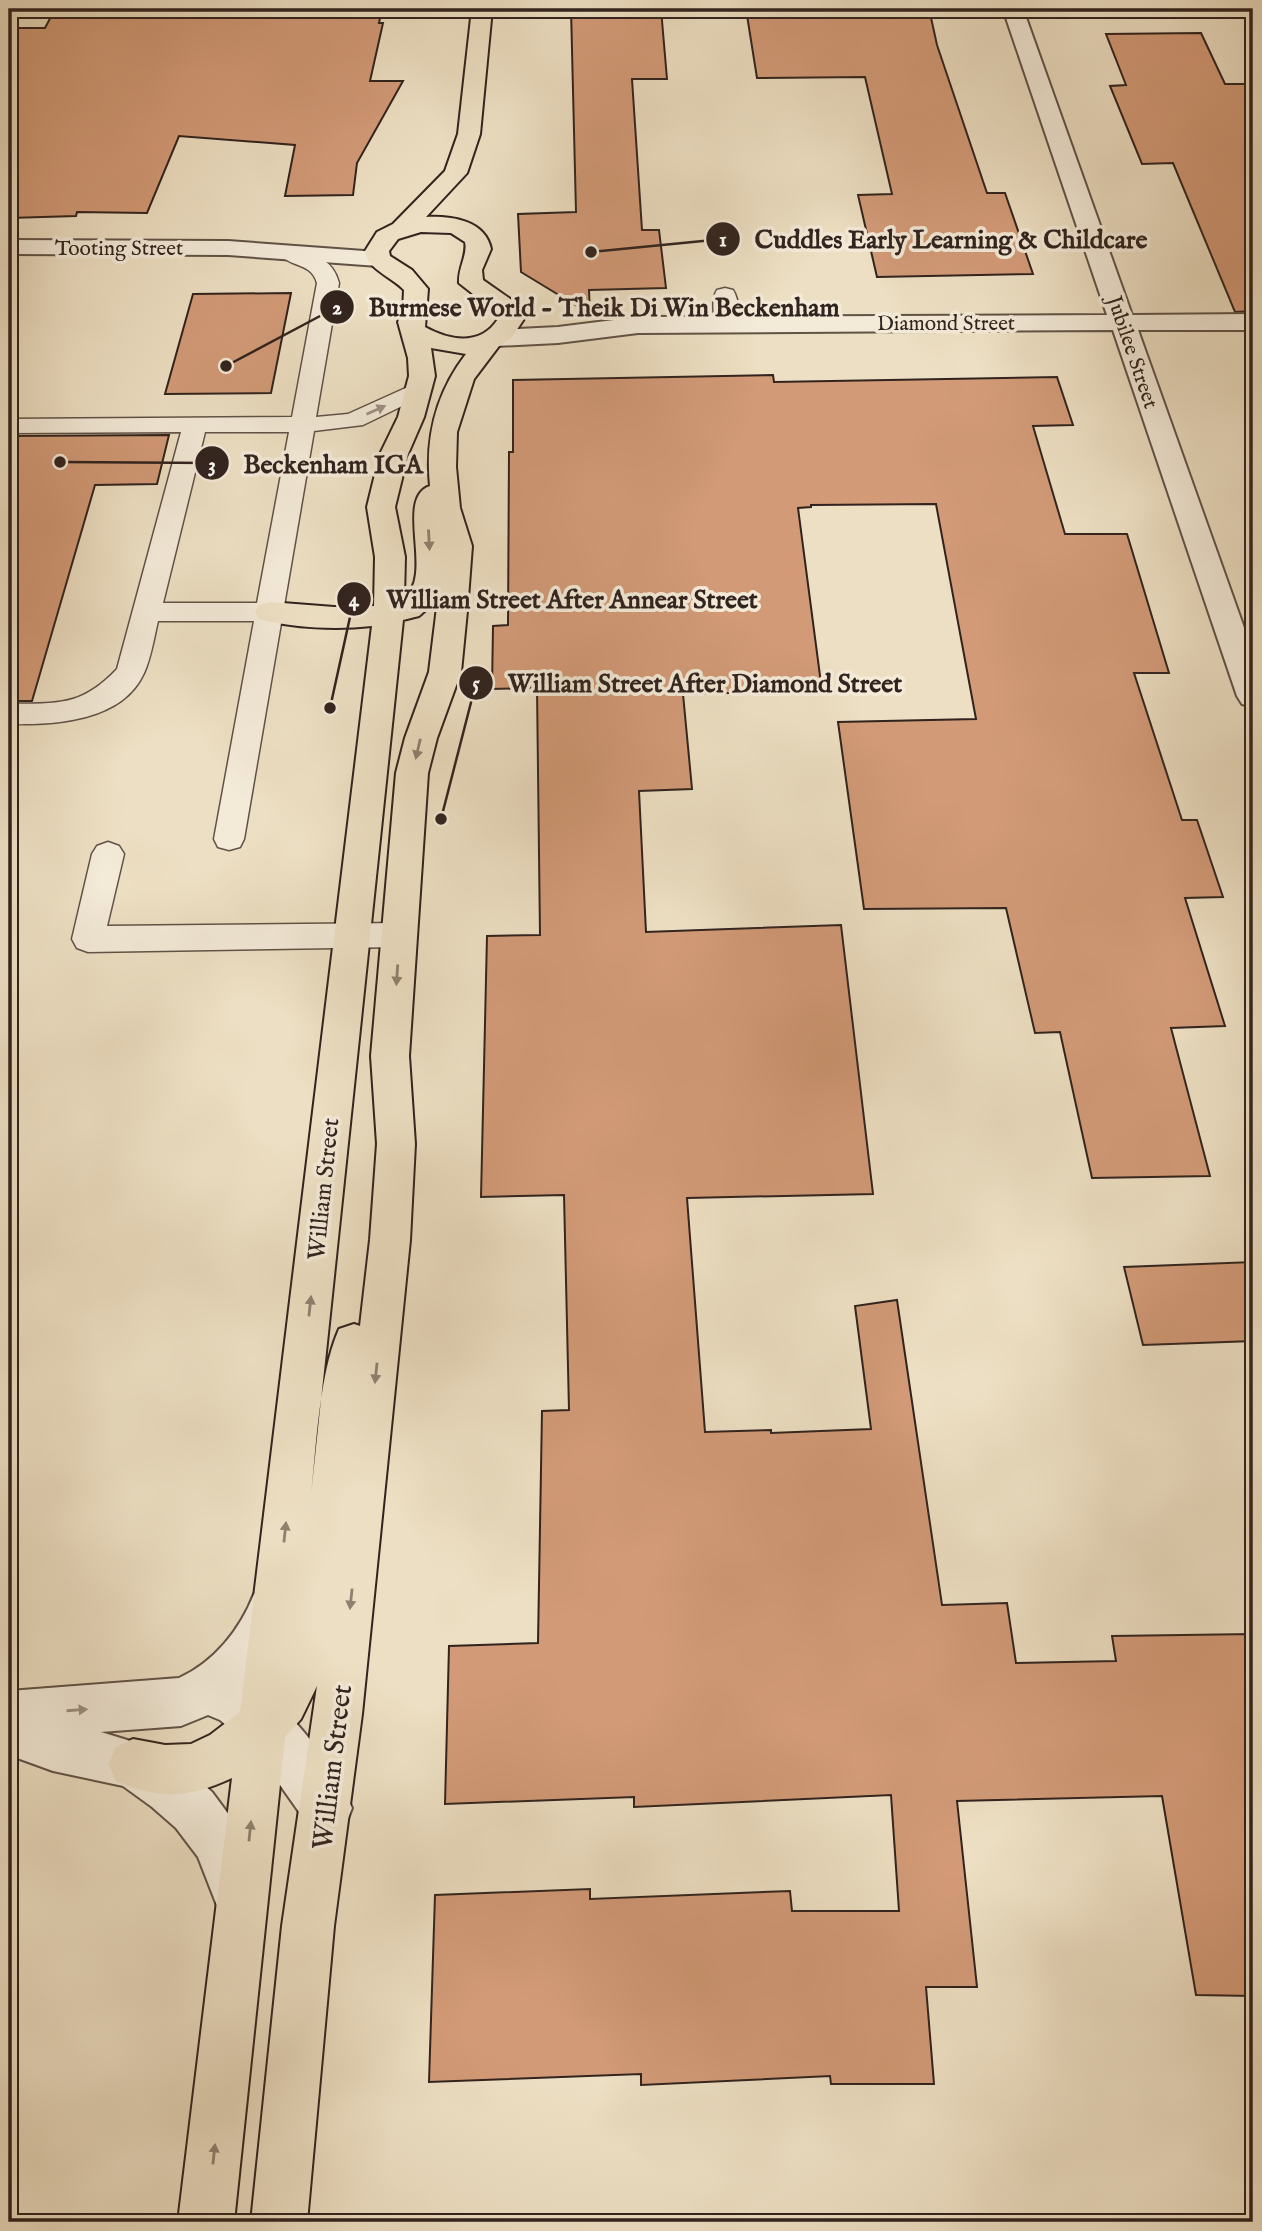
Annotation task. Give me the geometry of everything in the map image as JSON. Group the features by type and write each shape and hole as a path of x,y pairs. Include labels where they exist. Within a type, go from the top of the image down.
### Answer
{"main road":[{"path":"378,259 377,251 456,173 469,134 482,9"},
{"path":"456,173 479,249 470,270 471,283 507,308"},
{"path":"396,231 435,224 450,226 467,213"},
{"name":"William Street","path":"206,2222 388,608 390,557 381,508 394,454 411,417 422,376 421,358 411,322 416,310 416,289 403,275 378,259"},
{"name":"William Street","path":"279,2222 308,1926 327,1808 390,1228 397,1144 390,1056 412,773 421,738 439,694 446,661 457,546 446,508 443,432 454,396 466,371 507,329 511,318 507,308"},
{"path":"413,331 428,341 457,346 493,341"},
{"name":"William Street","path":"270,612 330,617 369,633 388,608 426,598 431,583 428,516 430,502 443,475"},
{"name":"William Street","path":"270,612 358,600 388,608 419,623 439,669 439,694"},
{"name":"William Street","path":"133,1764 157,1770 194,1770 215,1763 262,1726 282,1705 301,1670 321,1598 351,1358 359,1315 390,1228"}],"street":[{"name":"Jubilee Street","path":"1013,9 1253,696"},
{"name":"Tooting Street","path":"228,248 396,231"},
{"name":"Tooting Street","path":"9,247 228,248 378,259"},
{"name":"Diamond Street","path":"507,308 638,325"},
{"name":"Diamond Street","path":"493,341 638,325 1253,322"},
{"path":"9,1715 181,1702 206,1690 246,1656 265,1627 278,1592"},
{"path":"206,1690 236,1703 262,1726 299,1768 327,1808"},
{"path":"9,1731 53,1746 133,1764 170,1789 194,1810 217,1841 242,1905"}],"lane":[{"path":"229,839 270,612 317,424 327,274 321,267 291,254"},
{"path":"725,295 727,324"},
{"path":"9,426 317,424 354,419 419,389"},
{"path":"9,714 53,714 93,705 113,691 130,673 195,424"},
{"path":"147,612 270,612"},
{"path":"108,854 88,939 400,935"}],"building":[{"path":"55,9 382,9 379,23 383,23 370,81 403,81 357,163 353,195 285,196 295,145 179,136 147,213 77,212 76,216 9,218 9,28 45,28"},
{"path":"571,9 661,9 667,79 632,79 642,230 659,230 666,288 589,290 590,314 521,272 518,214 576,212"},
{"path":"746,9 916,9 917,13 930,13 937,45 987,193 1005,193 1033,274 877,277 858,195 892,194 865,77 757,78"},
{"path":"1201,33 1225,84 1253,84 1253,311 1235,312 1173,163 1142,164 1110,86 1126,85 1106,34"},
{"path":"291,293 271,393 165,394 193,294"},
{"path":"773,375 774,382 1057,377 1073,425 1033,426 1065,534 1127,534 1169,673 1134,673 1182,820 1197,820 1223,897 1185,898 1225,1026 1171,1028 1210,1176 1092,1178 1060,1032 1035,1033 1006,908 864,909 838,722 976,719 936,504 811,505 798,508 822,691 683,694 692,789 639,791 646,932 841,925 873,1194 687,1198 705,1432 771,1430 771,1433 871,1429 855,1306 897,1300 942,1605 1007,1603 1016,1663 1116,1661 1112,1636 1253,1634 1253,1996 1196,1995 1162,1796 957,1801 977,1987 926,1987 934,2084 831,2084 830,2076 641,2085 641,2074 429,2082 435,1895 590,1889 590,1899 790,1891 792,1911 899,1911 891,1795 634,1807 634,1797 445,1804 449,1646 538,1643 542,1411 569,1410 564,1195 481,1197 487,936 540,935 537,688 492,689 493,626 508,625 509,452 513,452 513,380"},
{"path":"169,435 157,484 95,485 32,701 9,701 9,436"},
{"path":"1253,1262 1253,1341 1143,1345 1124,1267"}],"place":[{"name":"Cuddles Early Learning & Childcare","path":"591,252"},
{"name":"Burmese World - Theik Di Win Beckenham","path":"226,366"},
{"name":"Beckenham IGA","path":"60,462"},
{"name":"William Street After Annear Street","path":"330,708"},
{"name":"William Street After Diamond Street","path":"441,819"}]}
